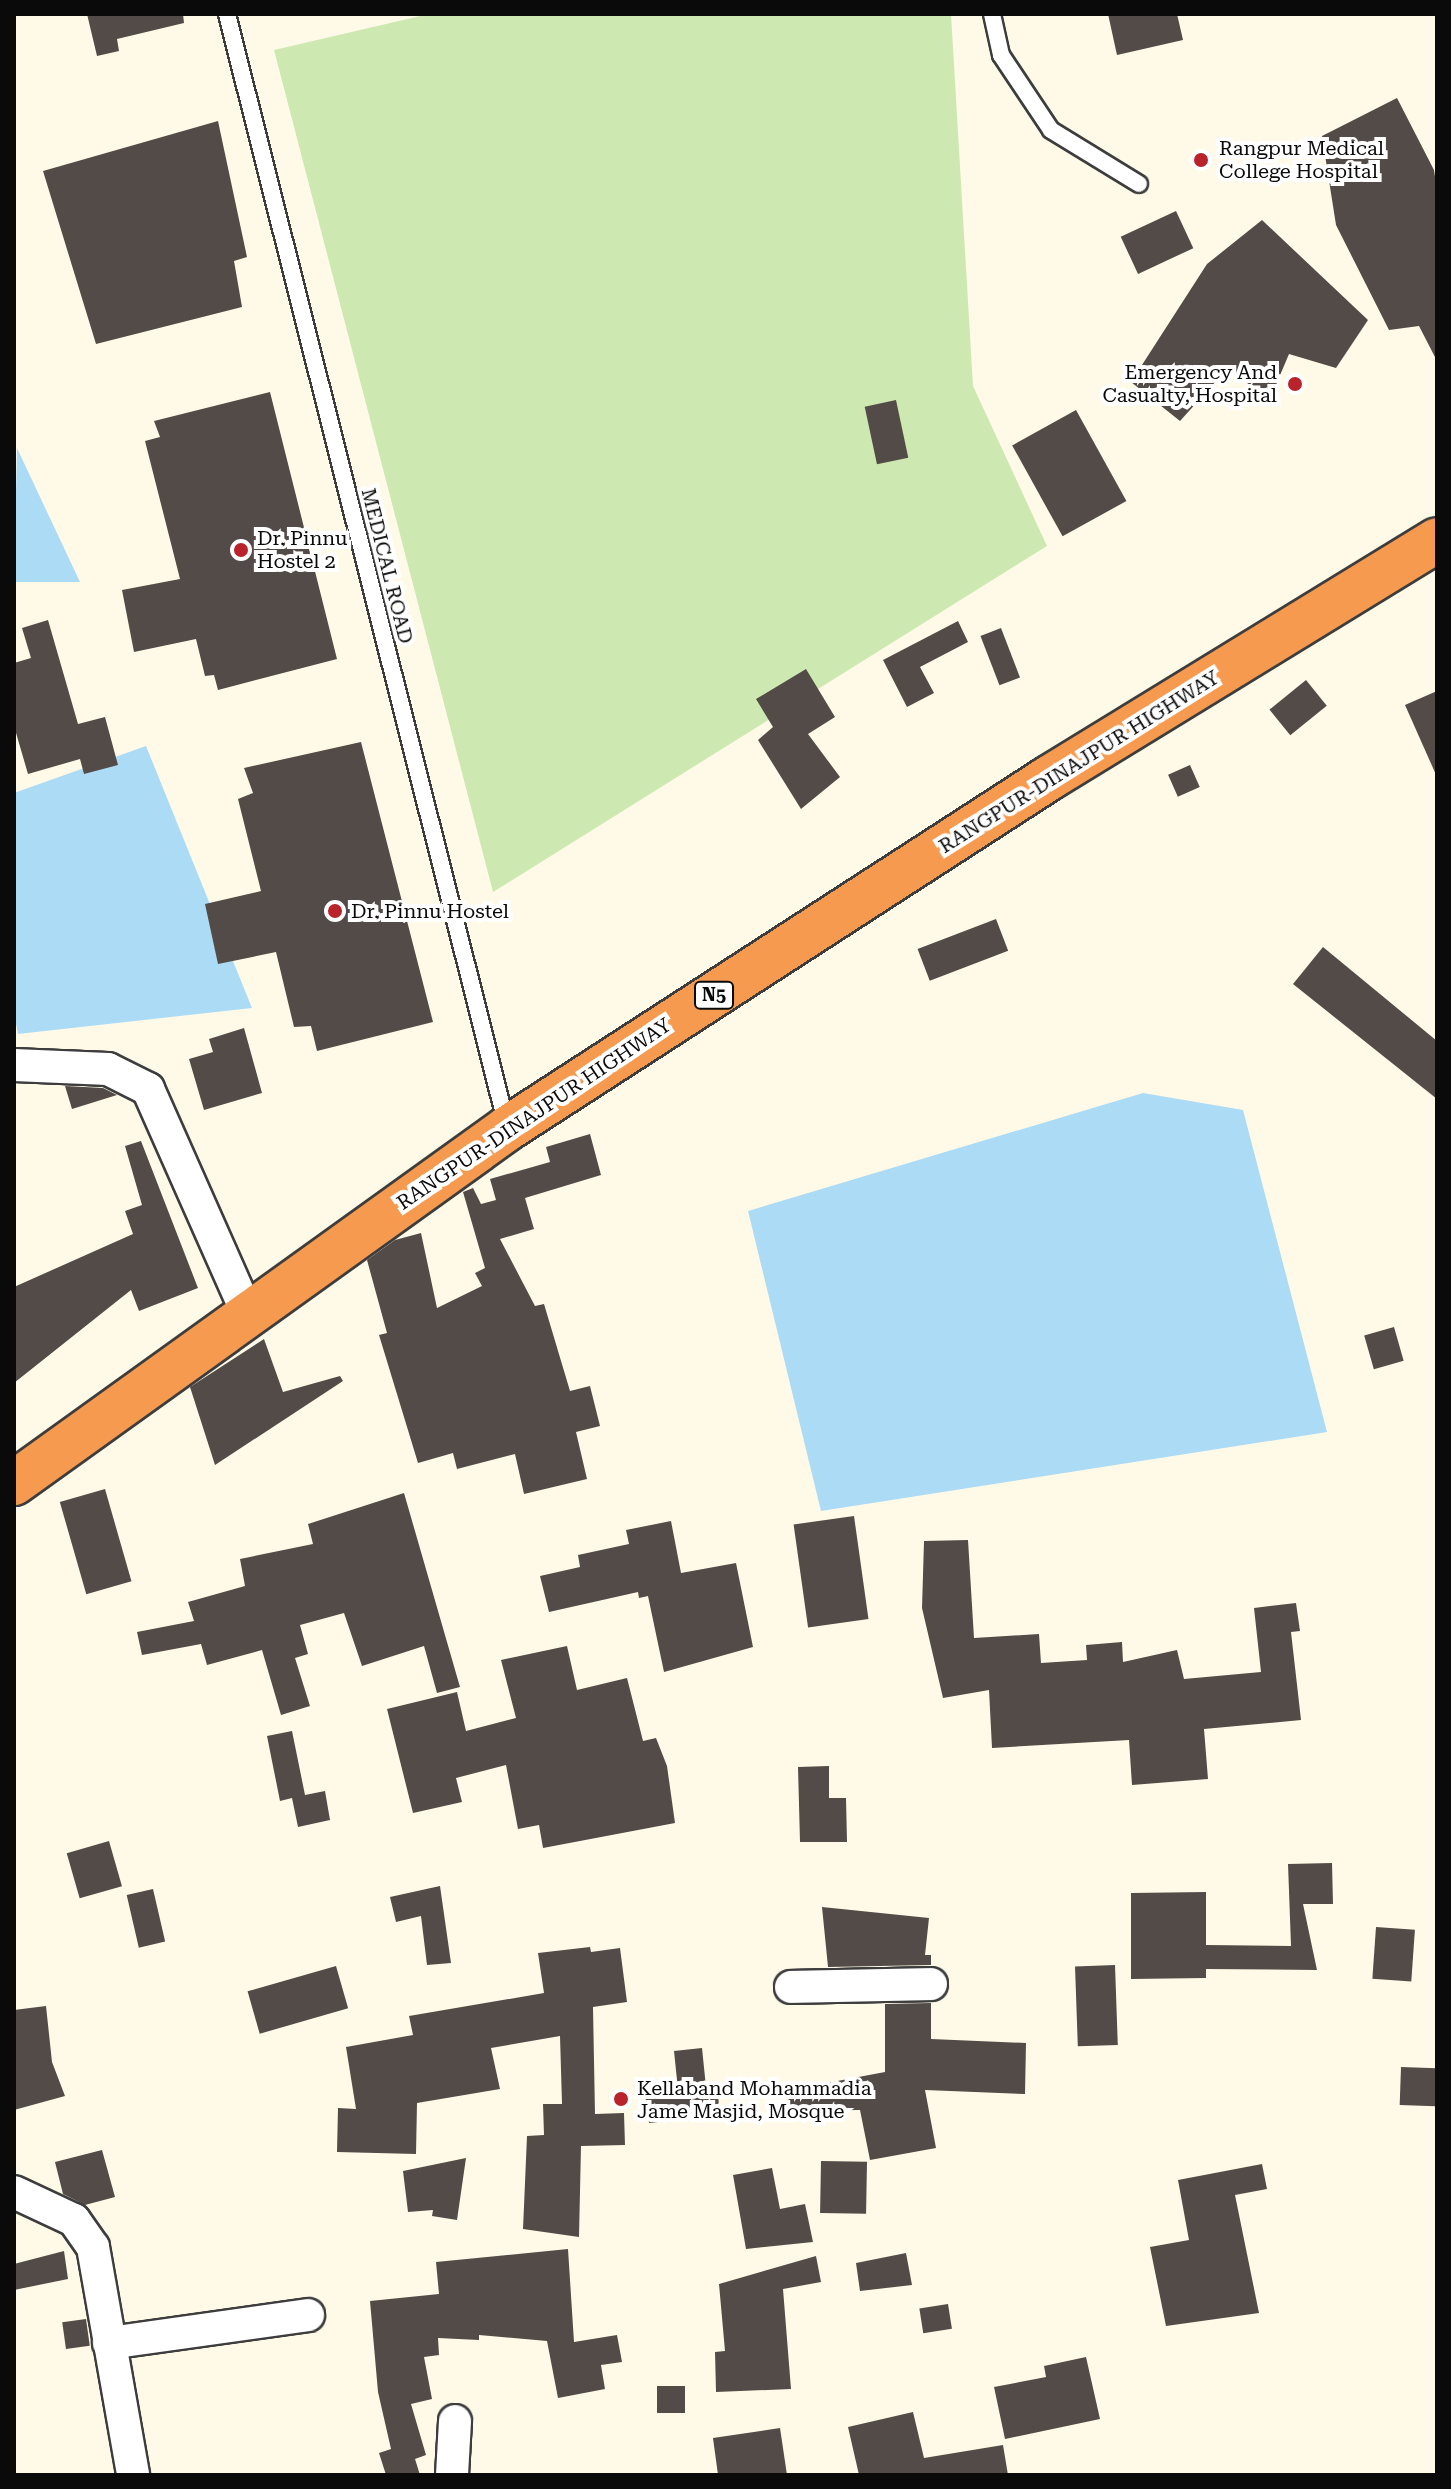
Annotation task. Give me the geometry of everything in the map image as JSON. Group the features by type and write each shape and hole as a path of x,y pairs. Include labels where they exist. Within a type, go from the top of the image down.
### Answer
{"highway":[{"name":"RANGPUR-DINAJPUR HIGHWAY","path":"14,1483 247,1312 508,1128 1049,778 1437,540"}],"street":[{"path":"14,1065 108,1069 148,1089 247,1312"},
{"path":"791,1987 931,1984"},
{"path":"14,2192 74,2220 85,2231 93,2247 133,2475"},
{"path":"109,2343 308,2315"},
{"path":"452,2475 455,2421"}],"lane":[{"name":"MEDICAL ROAD","path":"227,14 508,1128"},
{"path":"992,14 1001,55 1051,130 1139,184"}],"green space":[{"path":"429,14 951,14 973,386 1047,546 493,892 274,50"}],"water":[{"path":"17,448 80,582 14,582"},
{"path":"146,746 252,1008 18,1034 14,1013 14,793"},
{"path":"1143,1093 1243,1110 1327,1432 821,1511 748,1211"}],"building":[{"path":"87,14 183,14 184,23 117,39 119,51 97,56"},
{"path":"1108,14 1177,14 1183,40 1117,55"},
{"path":"1397,98 1434,170 1437,190 1437,361 1419,326 1389,330 1336,225 1322,136"},
{"path":"218,121 247,257 234,261 242,307 96,344 43,171"},
{"path":"1176,211 1193,248 1138,274 1121,237"},
{"path":"1262,220 1368,320 1336,368 1289,354 1270,399 1227,369 1180,421 1131,382 1207,264"},
{"name":"Dr. Pinnu Hostel 2","path":"270,392 337,659 218,690 214,675 205,676 196,639 134,652 122,590 180,579 145,441 160,437 154,421"},
{"path":"896,400 908,458 877,464 865,407"},
{"path":"1076,410 1126,501 1063,536 1012,445"},
{"path":"48,620 78,724 105,717 118,765 84,774 80,759 28,774 14,726 14,663 31,658 22,628"},
{"path":"958,621 968,642 920,667 934,693 907,707 883,660"},
{"path":"1001,628 1020,677 999,685 980,636"},
{"path":"806,669 835,717 808,734 840,777 801,809 758,740 773,727 756,699"},
{"path":"1306,680 1327,706 1290,735 1269,710"},
{"path":"1437,691 1437,777 1405,705"},
{"name":"Dr. Pinnu Hostel","path":"361,742 433,1022 317,1051 311,1026 294,1027 276,952 218,964 205,904 261,891 238,799 253,793 244,768"},
{"path":"1190,765 1200,787 1178,797 1168,775"},
{"path":"996,919 1008,951 930,981 918,949"},
{"path":"1323,947 1437,1041 1437,1099 1293,984"},
{"path":"244,1028 262,1093 204,1110 189,1059 213,1052 209,1039"},
{"path":"65,1086 103,1088 117,1095 72,1109"},
{"path":"590,1134 601,1175 525,1198 534,1229 500,1239 535,1306 544,1304 570,1391 590,1386 600,1426 576,1432 587,1479 524,1494 515,1454 457,1469 453,1453 418,1463 379,1335 387,1333 367,1260 395,1240 421,1233 437,1308 482,1286 475,1273 485,1268 463,1192 473,1188 481,1204 496,1200 490,1179 550,1162 546,1147"},
{"path":"141,1141 198,1288 139,1311 131,1290 14,1383 14,1287 133,1234 125,1211 142,1205 125,1146"},
{"path":"1394,1327 1404,1361 1374,1369 1364,1336"},
{"path":"264,1339 283,1392 340,1376 343,1381 215,1465 190,1387"},
{"path":"105,1489 131,1581 86,1594 60,1502"},
{"path":"404,1493 460,1687 437,1693 424,1646 362,1666 344,1613 300,1625 308,1654 295,1658 310,1706 281,1715 262,1650 207,1665 201,1644 142,1655 137,1632 194,1621 188,1602 245,1586 240,1559 313,1544 308,1524"},
{"path":"854,1516 868,1619 808,1627 794,1524"},
{"path":"671,1521 681,1573 736,1563 753,1647 664,1672 648,1596 639,1598 638,1592 549,1612 540,1576 580,1567 578,1555 629,1544 626,1530"},
{"path":"968,1540 974,1638 1039,1634 1041,1663 1087,1660 1086,1645 1122,1642 1123,1662 1177,1650 1184,1679 1261,1672 1254,1608 1296,1603 1300,1631 1291,1632 1301,1720 1204,1729 1208,1779 1132,1785 1129,1740 992,1748 989,1690 943,1698 922,1608 924,1541"},
{"path":"567,1646 577,1690 627,1678 643,1741 656,1738 667,1766 675,1823 543,1848 539,1825 518,1829 506,1765 456,1778 462,1802 413,1813 387,1709 457,1692 466,1731 516,1718 501,1660"},
{"path":"292,1731 305,1795 325,1791 330,1820 298,1827 292,1798 280,1801 267,1736"},
{"path":"829,1766 829,1798 846,1798 847,1842 800,1842 798,1767"},
{"path":"109,1841 122,1886 80,1898 67,1853"},
{"path":"1332,1863 1333,1904 1303,1904 1317,1970 1206,1969 1206,1978 1131,1979 1131,1893 1206,1892 1206,1945 1291,1946 1288,1864"},
{"path":"440,1886 451,1963 427,1965 421,1916 396,1922 390,1897"},
{"path":"153,1889 165,1942 139,1948 127,1895"},
{"path":"822,1907 929,1918 925,1955 931,1955 931,1965 828,1967"},
{"path":"1376,1927 1415,1930 1411,1982 1372,1979"},
{"path":"590,1947 591,1952 620,1948 627,2002 593,2007 595,2114 624,2113 625,2145 581,2146 579,2237 523,2229 527,2136 544,2135 543,2104 562,2104 560,2036 491,2048 500,2089 417,2103 416,2154 337,2152 338,2108 356,2109 346,2047 413,2035 409,2016 544,1993 538,1953"},
{"path":"1115,1965 1118,2045 1078,2046 1075,1966"},
{"path":"336,1966 348,2008 260,2034 248,1991"},
{"path":"931,2003 931,2039 1026,2043 1025,2094 925,2090 936,2148 870,2160 860,2110 789,2111 788,2082 832,2082 885,2072 885,2004"},
{"path":"46,2006 52,2062 65,2096 14,2110 14,2010"},
{"path":"702,2048 706,2087 717,2086 720,2115 649,2123 645,2094 678,2090 674,2051"},
{"path":"1401,2067 1437,2068 1436,2106 1400,2105"},
{"path":"102,2150 115,2197 85,2205 63,2194 55,2162"},
{"path":"466,2158 457,2220 432,2216 433,2210 408,2212 403,2171"},
{"path":"821,2161 867,2162 866,2214 820,2213"},
{"path":"1262,2164 1267,2189 1235,2195 1259,2313 1166,2326 1150,2247 1189,2240 1178,2180"},
{"path":"772,2168 780,2209 805,2204 813,2242 746,2249 733,2175"},
{"path":"568,2249 574,2342 617,2335 622,2362 601,2365 605,2389 558,2398 547,2341 479,2335 479,2340 438,2338 439,2355 424,2357 432,2399 411,2404 426,2455 415,2459 420,2475 386,2475 379,2453 391,2449 378,2392 370,2301 439,2294 436,2262"},
{"path":"64,2251 68,2279 14,2290 14,2264"},
{"path":"906,2253 912,2285 860,2291 856,2263"},
{"path":"816,2256 821,2282 783,2289 791,2389 716,2392 715,2352 725,2351 719,2284"},
{"path":"948,2304 952,2329 923,2333 919,2309"},
{"path":"86,2319 90,2346 66,2349 62,2322"},
{"path":"1086,2357 1100,2419 1005,2439 994,2387 1046,2377 1044,2366"},
{"path":"657,2386 685,2386 685,2413 657,2413"},
{"path":"913,2412 924,2458 1003,2445 1008,2475 859,2475 848,2427"},
{"path":"780,2428 787,2475 718,2475 713,2438"}],"place":[{"name":"Rangpur Medical College Hospital","path":"1201,160"},
{"name":"Emergency And Casualty, Hospital","path":"1295,384"},
{"name":"Dr. Pinnu Hostel 2","path":"241,550"},
{"name":"Dr. Pinnu Hostel","path":"335,911"},
{"name":"Kellaband Mohammadia Jame Masjid, Mosque","path":"621,2099"}]}
